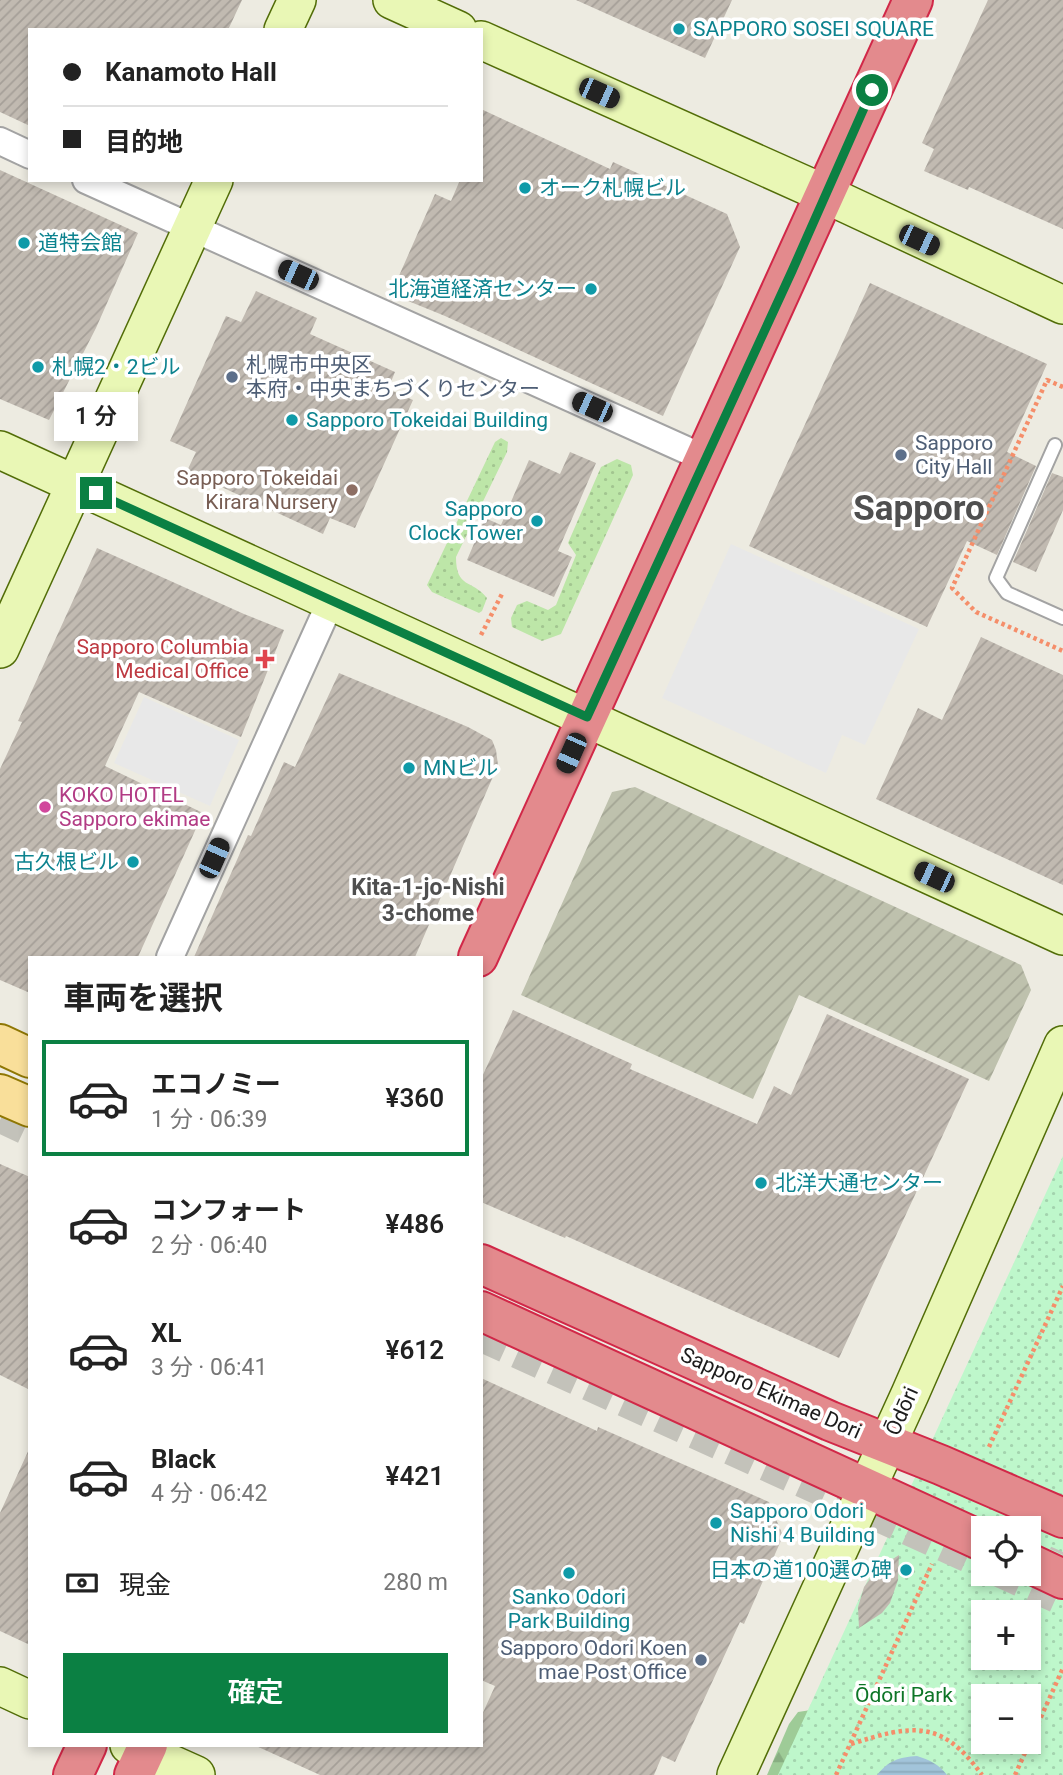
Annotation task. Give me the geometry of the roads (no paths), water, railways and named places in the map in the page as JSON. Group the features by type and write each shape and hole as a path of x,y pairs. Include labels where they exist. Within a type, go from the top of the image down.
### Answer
{"highway":[{"path":"478,956 913,0"},
{"name":"Sapporo Ekimae Dori","path":"483,1265 830,1421 1063,1518"},
{"path":"483,1312 971,1536"},
{"path":"1041,1569 1063,1579"},
{"path":"73,1775 86,1747"}],"main road":[{"path":"0,1044 28,1057"},
{"path":"0,1094 28,1106"}],"street":[{"path":"284,28 297,0"},
{"path":"392,0 454,28"},
{"path":"483,41 1063,305"},
{"path":"0,141 28,154"},
{"path":"90,182 704,458"},
{"path":"0,649 213,182"},
{"path":"0,450 1063,936"},
{"path":"170,956 331,601"},
{"name":"Ōdōri","path":"736,1775 888,1443 1063,1045"},
{"path":"0,1686 28,1698"},
{"path":"139,1754 196,1775"}],"lane":[{"path":"1055,445 996,578 1007,593 1063,618"}],"water":[{"path":"917,1756 934,1763 947,1775 877,1775 894,1761"}],"tunnel":[{"path":"0,1120 28,1133"},
{"path":"483,1340 971,1561"},
{"path":"1046,1590 1063,1552"},
{"path":"1025,1586 1063,1603"}],"place":[{"name":"SAPPORO SOSEI SQUARE","path":"679,29"},
{"name":"オーク札幌ビル","path":"525,188"},
{"name":"道特会館","path":"24,243"},
{"name":"北海道経済センター","path":"591,289"},
{"name":"札幌2・2ビル","path":"38,367"},
{"name":"札幌市中央区 本府・中央まちづくりセンター","path":"232,377"},
{"name":"Sapporo Tokeidai Building","path":"292,420"},
{"name":"Sapporo City Hall","path":"901,455"},
{"name":"Sapporo Tokeidai Kirara Nursery","path":"352,490"},
{"name":"Sapporo Clock Tower","path":"537,521"},
{"name":"Sapporo Columbia Medical Office","path":"265,659"},
{"name":"MNビル","path":"409,768"},
{"name":"KOKO HOTEL Sapporo ekimae","path":"45,807"},
{"name":"古久根ビル","path":"133,862"},
{"name":"北洋大通センター","path":"761,1183"},
{"name":"Sapporo Odori Nishi 4 Building","path":"716,1523"},
{"name":"日本の道100選の碑","path":"906,1570"},
{"name":"Sanko Odori Park Building","path":"569,1573"},
{"name":"Sapporo Odori Koen mae Post Office","path":"701,1660"}],"district":[{"name":"Sapporo","path":"919,508"},
{"name":"Kita-1-jo-Nishi 3-chome","path":"428,900"}],"park label":[{"name":"Ōdōri Park","path":"904,1695"}]}
